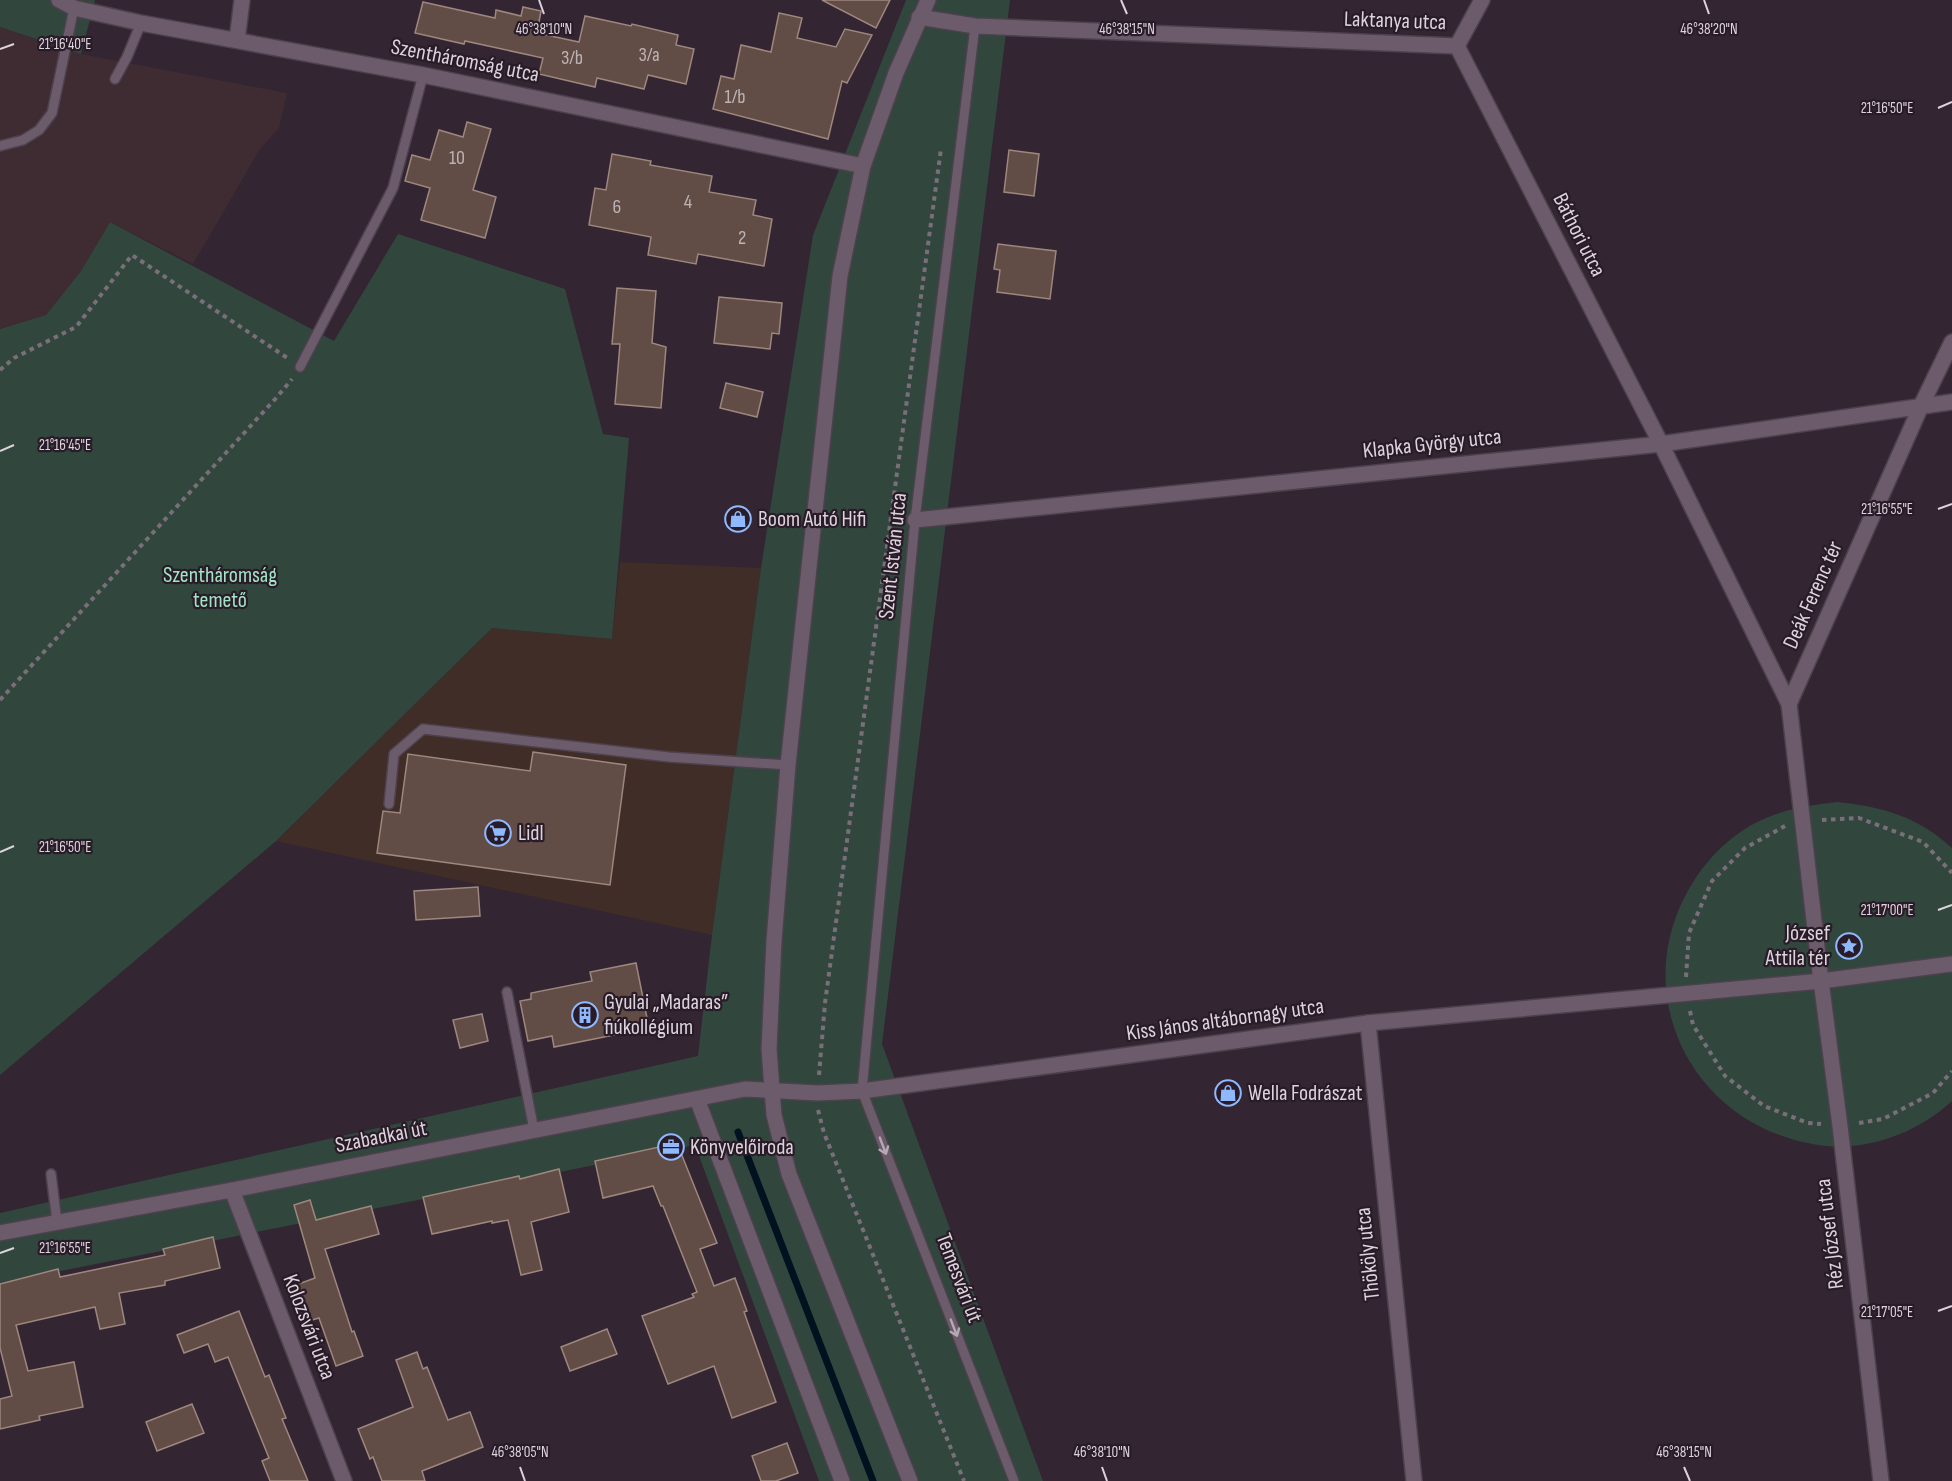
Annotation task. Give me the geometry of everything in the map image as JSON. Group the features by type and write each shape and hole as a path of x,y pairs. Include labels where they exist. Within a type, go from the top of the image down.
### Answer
{"street":[{"name":"Szentháromság utca","path":"59,0 74,8 141,24 423,75 863,166"},
{"path":"237,40 242,0"},
{"path":"910,1481 789,1174 780,1143 771,1091 769,1049 774,941 788,765 840,276 863,166 896,73 928,0"},
{"name":"Laktanya utca","path":"919,17 975,26 1456,46 1482,0"},
{"name":"Báthori utca","path":"1456,46 1661,444"},
{"name":"Deák Ferenc tér","path":"1789,704 1921,406 1952,342"},
{"name":"Klapka György utca","path":"915,520 1661,444 1952,402"},
{"name":"Deák Ferenc tér","path":"1661,444 1789,704 1821,981"},
{"path":"1821,981 1952,964"},
{"name":"Kiss János altábornagy utca","path":"771,1091 818,1093 862,1091 1368,1023 1821,981"},
{"name":"Réz József utca","path":"1821,981 1881,1481"},
{"name":"Thököly utca","path":"1368,1023 1414,1481"},
{"name":"Szabadkai út","path":"0,1233 232,1190 745,1089 771,1091"},
{"path":"697,1099 842,1481"},
{"name":"Kolozsvári utca","path":"232,1190 344,1481"}],"lane":[{"path":"0,146 23,140 39,130 51,113 74,8"},
{"path":"115,79 141,24"},
{"name":"Szent István utca","path":"862,1091 915,520 975,26"},
{"path":"300,367 393,188 423,75"},
{"path":"389,804 394,754 423,729 669,757 788,765"},
{"path":"507,992 534,1130"},
{"name":"Temesvári út","path":"862,1091 1014,1481"},
{"path":"51,1174 57,1222"}],"path":[{"path":"0,370 14,358 76,327 132,255 300,367 277,397 0,700"}],"shaded area":[{"path":"0,27 81,54 287,93 279,128 260,149 193,264 110,222 81,271 46,315 0,329"},
{"path":"620,562 761,568 712,935 276,841 492,628 612,639"}],"green space":[{"path":"0,0 95,0 81,54 0,27"},
{"path":"906,0 1010,0 882,1044 1043,1481 819,1481 695,1145 0,1283 0,1213 698,1056 761,568 813,235"},
{"name":"Szentháromság temető","path":"110,222 334,341 398,234 565,289 603,434 629,438 612,639 492,628 276,841 0,1075 0,329 46,315 81,271"},
{"path":"1837,802 1884,810 1899,815 1926,828 1952,848 1952,1101 1923,1123 1906,1131 1872,1143 1854,1146 1818,1145 1773,1133 1735,1111 1704,1081 1682,1046 1669,1006 1666,964 1674,921 1695,879 1717,851 1745,829 1766,818 1792,809"}],"building":[{"path":"822,0 890,0 876,28"},
{"path":"423,2 495,18 496,10 521,16 523,7 541,11 537,33 579,42 585,16 678,35 676,45 694,49 686,84 648,75 644,89 597,78 595,87 539,74 543,58 415,33"},
{"path":"779,13 802,18 797,38 836,47 845,29 872,35 847,83 842,81 828,139 713,109 721,76 734,79 741,45 771,52"},
{"path":"467,122 491,129 473,190 496,197 485,238 421,220 430,188 405,181 412,155 430,160 439,130 463,137"},
{"path":"1009,150 1039,154 1034,196 1004,192"},
{"path":"612,154 651,161 650,165 712,176 709,192 756,200 753,215 772,219 764,266 698,254 696,264 648,255 651,237 589,225 595,188 606,190"},
{"path":"998,244 1056,251 1050,299 997,292 1000,270 994,269"},
{"path":"617,288 656,291 652,343 666,347 661,408 615,404 620,344 612,344"},
{"path":"719,297 782,303 779,334 772,333 770,349 714,343"},
{"path":"726,383 763,392 757,417 720,408"},
{"name":"Lidl","path":"533,752 626,765 610,885 377,853 383,811 400,813 408,754 530,771"},
{"path":"478,887 480,916 416,920 414,891"},
{"name":"Gyulai „Madaras” fiúkollégium","path":"636,963 649,1028 554,1047 552,1036 528,1041 520,1001 531,999 531,993 592,981 590,972"},
{"path":"482,1014 488,1041 460,1048 453,1020"},
{"path":"677,1143 717,1243 700,1249 714,1286 735,1278 747,1311 744,1312 776,1402 732,1418 714,1366 668,1384 642,1316 694,1297 692,1294 697,1292 653,1186 603,1198 595,1161"},
{"path":"559,1169 569,1212 531,1222 542,1270 521,1275 508,1220 492,1223 492,1221 432,1234 423,1197 519,1176 520,1179"},
{"path":"310,1200 316,1220 371,1206 379,1234 325,1249 352,1332 354,1331 363,1356 336,1366 319,1318 305,1322 293,1286 315,1278 294,1205"},
{"path":"213,1237 220,1268 165,1281 165,1285 119,1293 125,1324 100,1329 95,1307 16,1325 28,1371 74,1362 83,1407 39,1416 40,1420 0,1429 0,1399 12,1396 0,1348 0,1284 58,1269 60,1277 165,1255 163,1249"},
{"path":"239,1311 265,1377 269,1375 286,1418 282,1419 308,1481 270,1481 262,1461 269,1458 228,1357 215,1362 208,1344 184,1353 177,1335"},
{"path":"607,1329 617,1354 570,1371 561,1347"},
{"path":"417,1352 423,1369 427,1367 448,1420 470,1412 483,1447 422,1471 425,1481 382,1481 373,1457 370,1459 358,1429 413,1407 396,1360"},
{"path":"192,1404 204,1433 157,1451 146,1422"},
{"path":"787,1443 798,1473 776,1481 761,1481 752,1456"}],"waterway":[{"path":"738,1132 873,1481"}],"place":[{"name":"Boom Autó Hifi","path":"738,519"},
{"name":"Lidl","path":"498,833"},
{"name":"József Attila tér","path":"1849,946"},
{"name":"Gyulai „Madaras” fiúkollégium","path":"585,1015"},
{"name":"Wella Fodrászat","path":"1228,1093"},
{"name":"Könyvelőiroda","path":"671,1147"}]}
